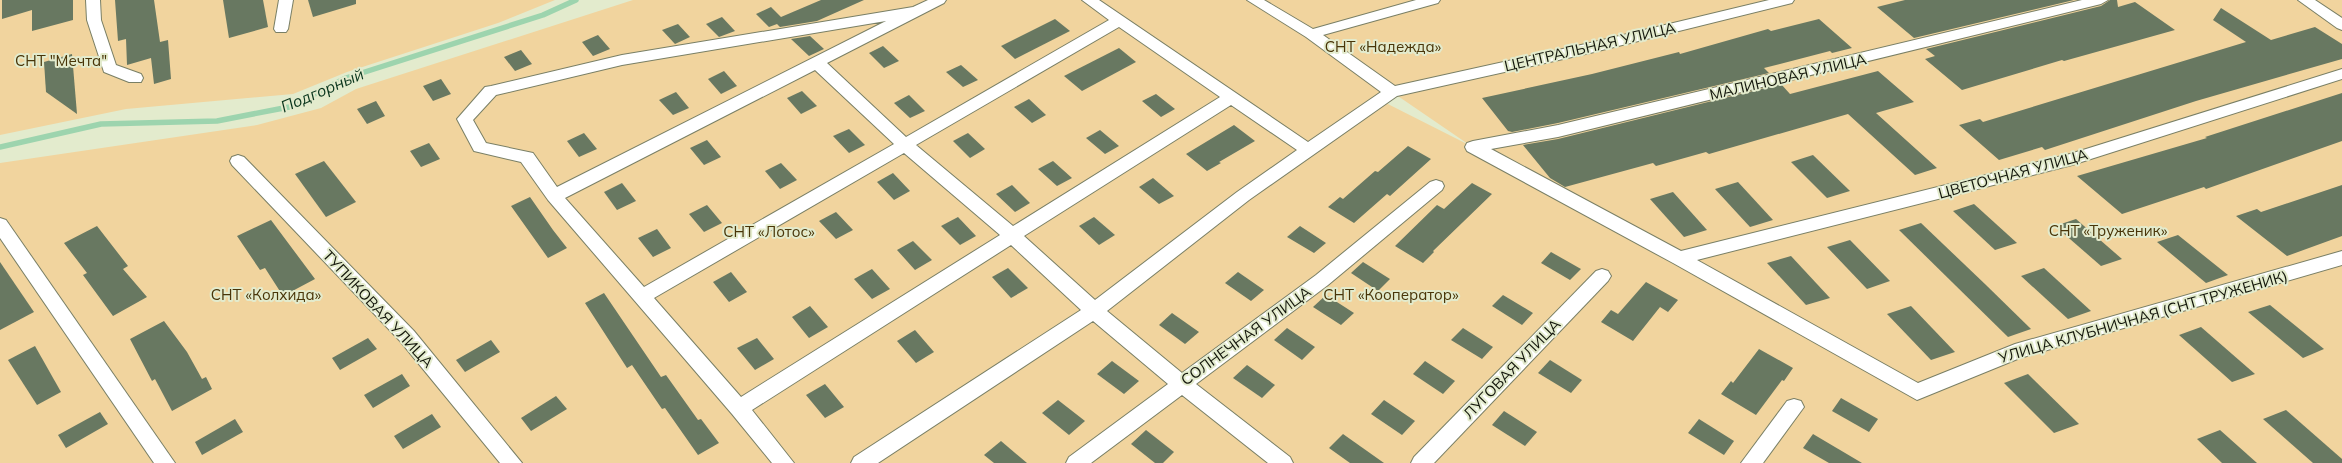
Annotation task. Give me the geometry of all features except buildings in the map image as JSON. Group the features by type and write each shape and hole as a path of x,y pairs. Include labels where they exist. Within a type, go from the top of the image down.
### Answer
{"street":[{"path":"92,0 94,20 109,68 135,78"},
{"path":"282,29 286,0"},
{"path":"554,196 938,0"},
{"path":"1089,0 1308,150"},
{"path":"861,463 1094,311 1243,196 1392,92 1311,34 1254,0"},
{"path":"1311,34 1433,0"},
{"name":"ЦЕНТРАЛЬНАЯ УЛИЦА","path":"1392,92 1590,48 1787,0"},
{"name":"МАЛИНОВАЯ УЛИЦА","path":"1679,258 1473,147 1567,129 2101,0"},
{"path":"2305,0 2342,25"},
{"path":"784,463 643,296 554,196 527,157 480,147 465,119 491,91 622,60 913,12"},
{"path":"643,296 1120,20"},
{"path":"816,62 905,144 1012,236 1094,311 1182,384 1283,463"},
{"name":"ЦВЕТОЧНАЯ УЛИЦА","path":"1679,258 2072,159 2342,74"},
{"path":"739,408 1231,97"},
{"name":"ТУПИКОВАЯ УЛИЦА","path":"238,160 407,336 512,463"},
{"name":"СОЛНЕЧНАЯ УЛИЦА","path":"1076,463 1322,280 1436,186"},
{"path":"0,224 165,463"},
{"name":"УЛИЦА КЛУБНИЧНАЯ (СНТ ТРУЖЕНИК)","path":"1679,258 1918,392 2015,352 2342,258"},
{"name":"ЛУГОВАЯ УЛИЦА","path":"1421,463 1602,276"},
{"path":"1751,463 1794,407"}],"green space":[{"name":"СНТ \"Мечта\"","path":"0,0 555,0 498,23 347,72 293,94 126,109 0,135"},
{"path":"633,0 2342,0 2342,463 0,463 0,163 257,125 321,108 356,89","holes":["1392,92 1467,144 1374,97"]}],"waterway":[{"name":"Подгорный","path":"0,147 101,124 217,121 289,107 346,78 543,15 576,0"}],"park label":[{"name":"СНТ «Надежда»","path":"1383,47"},
{"name":"СНТ «Труженик»","path":"2108,231"},
{"name":"СНТ «Лотос»","path":"769,232"},
{"name":"СНТ «Колхида»","path":"266,295"},
{"name":"СНТ «Кооператор»","path":"1391,295"}]}
